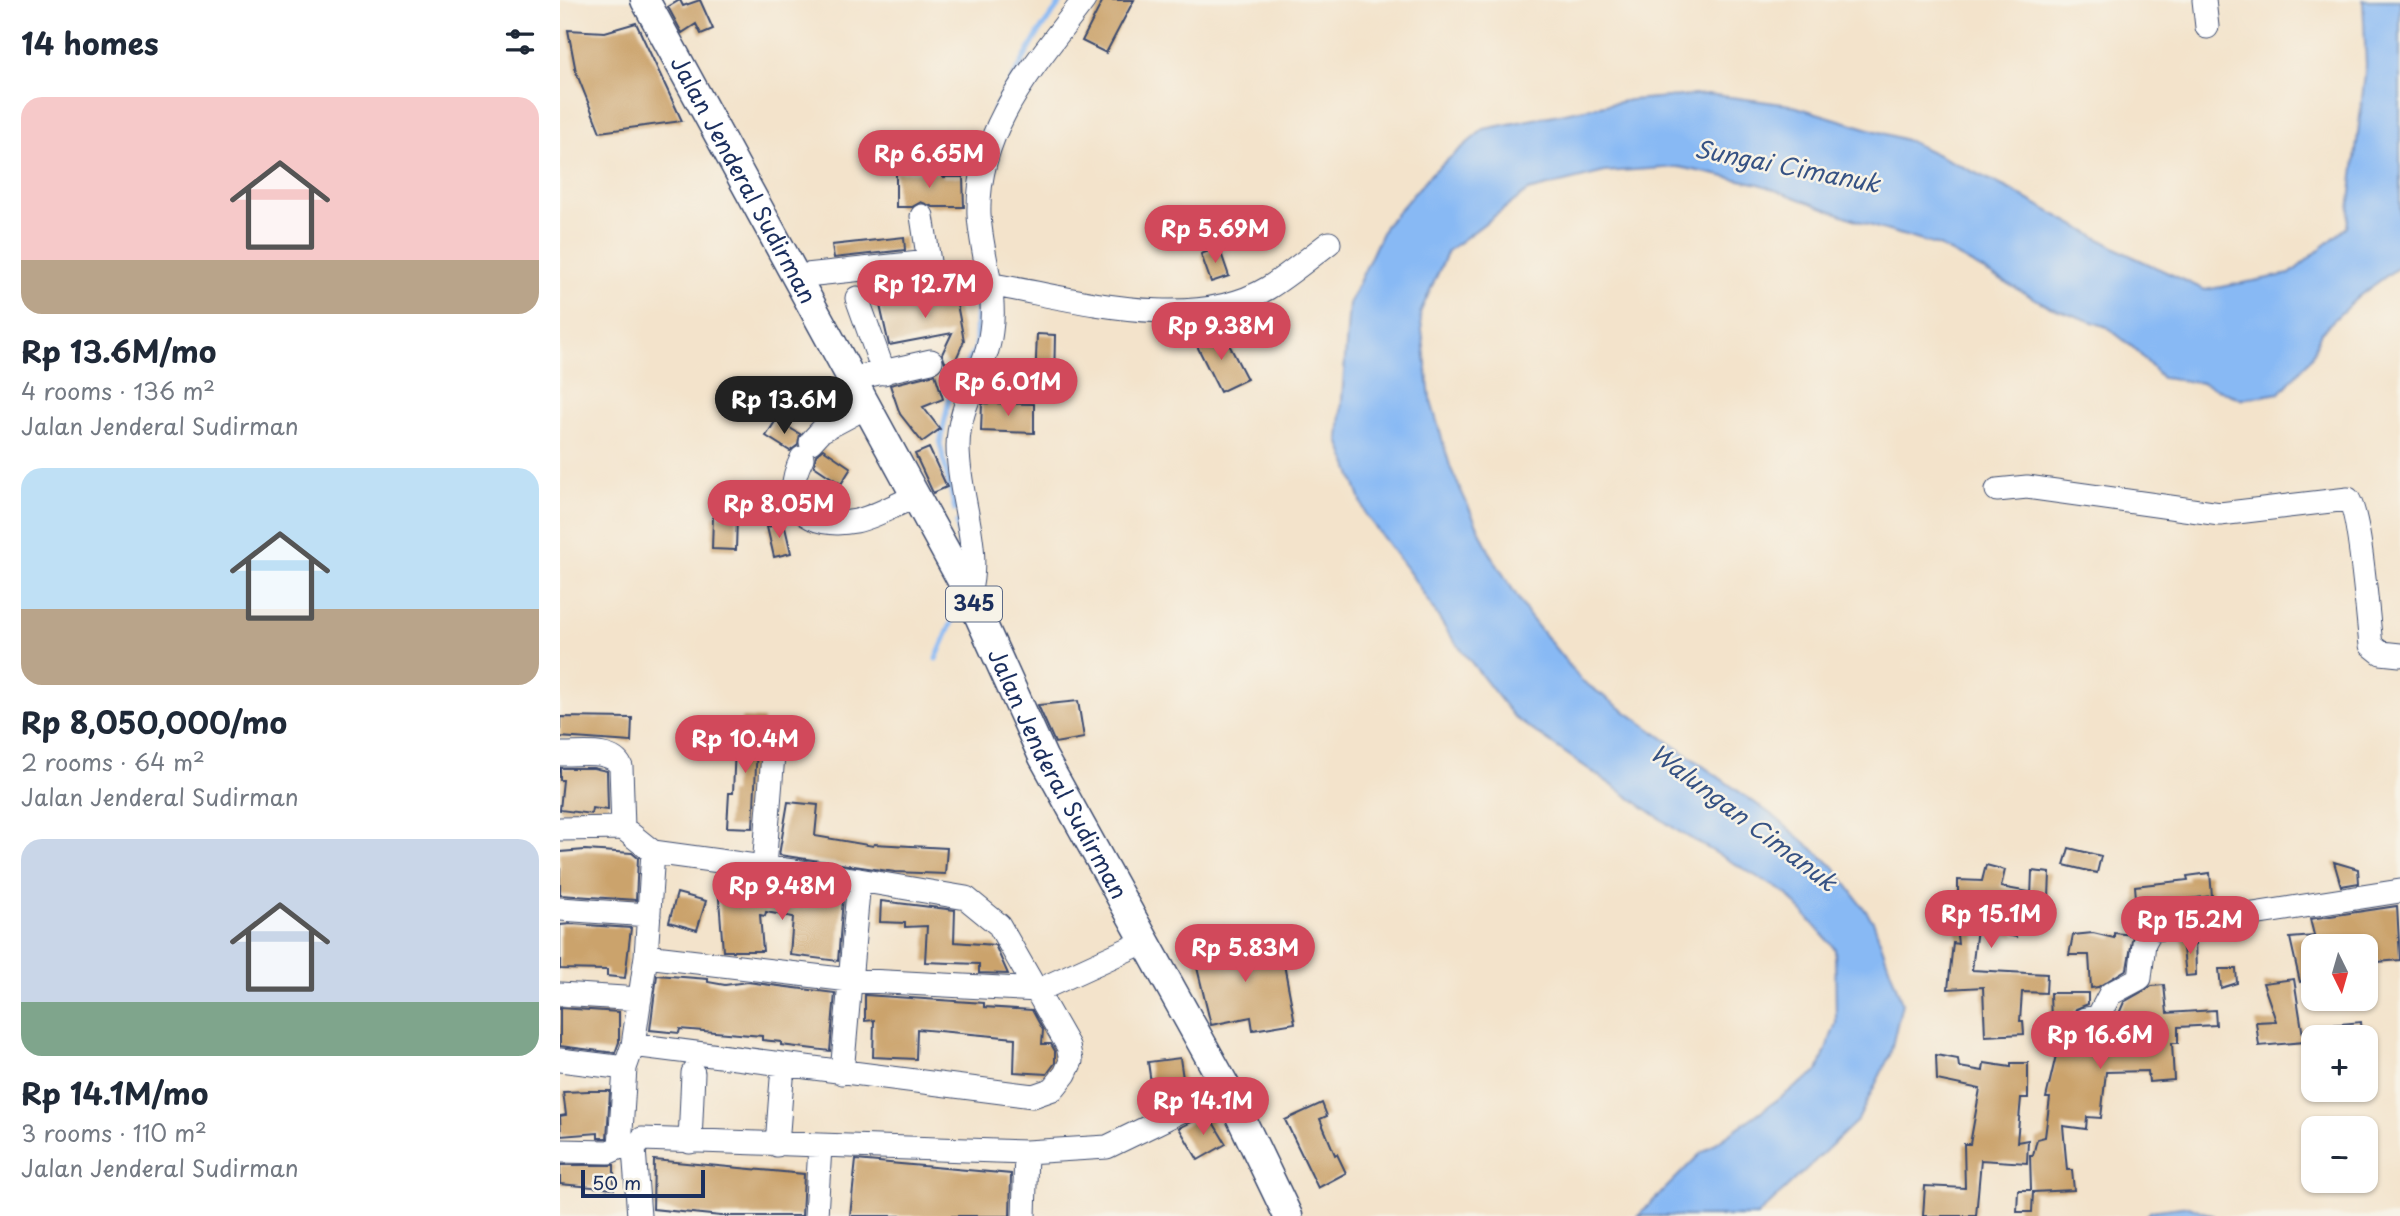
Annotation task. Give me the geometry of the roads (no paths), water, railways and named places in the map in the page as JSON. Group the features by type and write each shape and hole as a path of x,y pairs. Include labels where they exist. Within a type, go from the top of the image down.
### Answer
{"main road":[{"name":"Jalan Jenderal Sudirman","path":"645,0 969,594 1043,757 1227,1089 1288,1216"}],"street":[{"path":"969,594 973,559 958,445 960,416 991,331 979,215 989,150 1009,102 1049,41 1084,0"},
{"path":"2204,0 2207,27"},
{"path":"797,276 929,261 922,216"},
{"path":"988,284 1152,312 1192,313 1219,307 1266,289 1329,243"},
{"path":"857,298 884,373"},
{"path":"852,379 931,361"},
{"path":"868,406 821,431 806,450 795,472 793,498 803,514 820,522 857,520 917,496"},
{"path":"1997,490 2027,487 2220,514 2348,499 2352,503 2356,526 2371,645 2381,653 2400,655"},
{"path":"560,754 610,756 617,760 621,767 623,828"},
{"path":"764,867 773,755"},
{"path":"560,829 623,828 653,852 859,880 966,898 999,925 1039,990 1071,1058 1065,1074 1053,1089 1026,1095 633,1045"},
{"path":"560,1151 609,1152 619,1148 625,1068 633,1045 646,956 653,852"},
{"path":"842,1073 859,880"},
{"path":"2085,1019 2098,1017 2110,994 2140,978 2144,943 2151,930 2400,891"},
{"path":"560,909 649,915"},
{"path":"646,956 849,980 1039,990 1146,941"},
{"path":"560,994 640,999"},
{"path":"560,1060 625,1068"},
{"path":"690,1142 693,1073"},
{"path":"777,1145 782,1079"},
{"path":"639,1216 636,1142 642,1139 1074,1152 1107,1147 1227,1089"},
{"path":"816,1216 820,1146"},
{"path":"1024,1216 1026,1152"}],"water":[{"path":"2363,0 2400,0 2400,266 2359,296 2321,332 2312,357 2280,393 2241,399 2203,383 2162,378 2136,350 2107,327 2050,307 1939,246 1875,227 1759,184 1679,167 1605,172 1528,191 1448,251 1420,313 1430,398 1451,469 1491,555 1530,617 1581,680 1775,817 1834,867 1873,921 1902,1003 1890,1055 1858,1120 1757,1216 1638,1216 1699,1155 1818,1071 1836,1023 1835,949 1787,894 1678,831 1515,718 1449,634 1412,576 1366,515 1339,440 1349,304 1385,226 1432,173 1484,129 1630,100 1708,94 1790,105 1909,141 2007,188 2127,254 2205,290 2290,274 2347,227 2366,65"},
{"path":"2189,1206 2214,1216 2147,1216 2151,1211"}],"waterway":[{"path":"994,111 1041,29 1063,0"},
{"path":"955,510 940,444 951,389 976,348 977,270"},
{"path":"957,523 961,555"},
{"path":"936,659 955,615"}],"water label":[{"name":"Sungai Cimanuk","path":"1787,167"},
{"name":"Walungan Cimanuk","path":"1743,818"}]}
